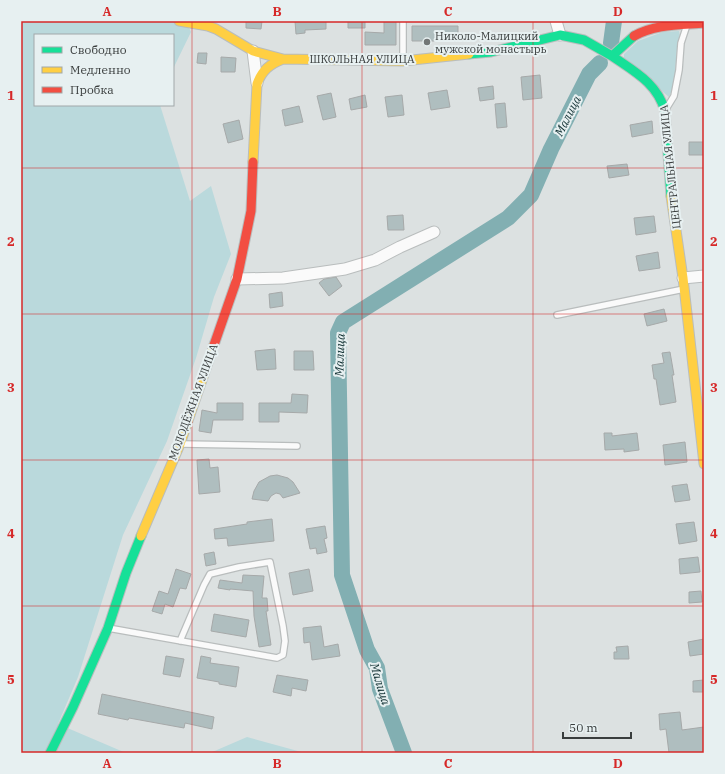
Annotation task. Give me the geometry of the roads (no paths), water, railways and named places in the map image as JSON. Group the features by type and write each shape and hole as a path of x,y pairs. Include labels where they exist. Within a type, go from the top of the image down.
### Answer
{"street":[{"name":"ШКОЛЬНАЯ УЛИЦА","path":"178,21 208,26 252,50 283,58 403,61 491,52 560,35 584,40 612,56"},
{"path":"203,21 216,29"},
{"path":"556,21 560,35"},
{"path":"612,56 633,37 642,32 654,28 704,23"},
{"name":"МОЛОДЁЖНАЯ УЛИЦА","path":"50,753 73,707 108,628 126,573 180,444 237,278 251,210 257,84 252,50"},
{"name":"ЦЕНТРАЛЬНАЯ УЛИЦА","path":"612,56 646,80 655,88 663,100 670,186 684,283 704,464"},
{"name":"МОЛОДЁЖНАЯ УЛИЦА","path":"257,84 264,68 283,58"},
{"path":"237,278 283,278 345,269 375,260 434,232"},
{"path":"684,283 704,276"}],"lane":[{"path":"403,21 403,61"},
{"path":"665,111 674,96 679,70 681,43 687,24"},
{"path":"557,315 684,283"},
{"path":"180,444 297,446"},
{"path":"108,628 180,641 277,658 283,655 285,641 270,562 239,566 210,574 180,641"}],"waterway":[{"name":"Малица","path":"611,43 614,21"},
{"name":"Малица","path":"404,753 380,689 377,668 367,650 342,575 338,333 343,322 508,218 531,195 551,149 589,74 600,63"}],"place":[{"name":"Николо-Малицкий мужской монастырь","path":"427,42"}]}
